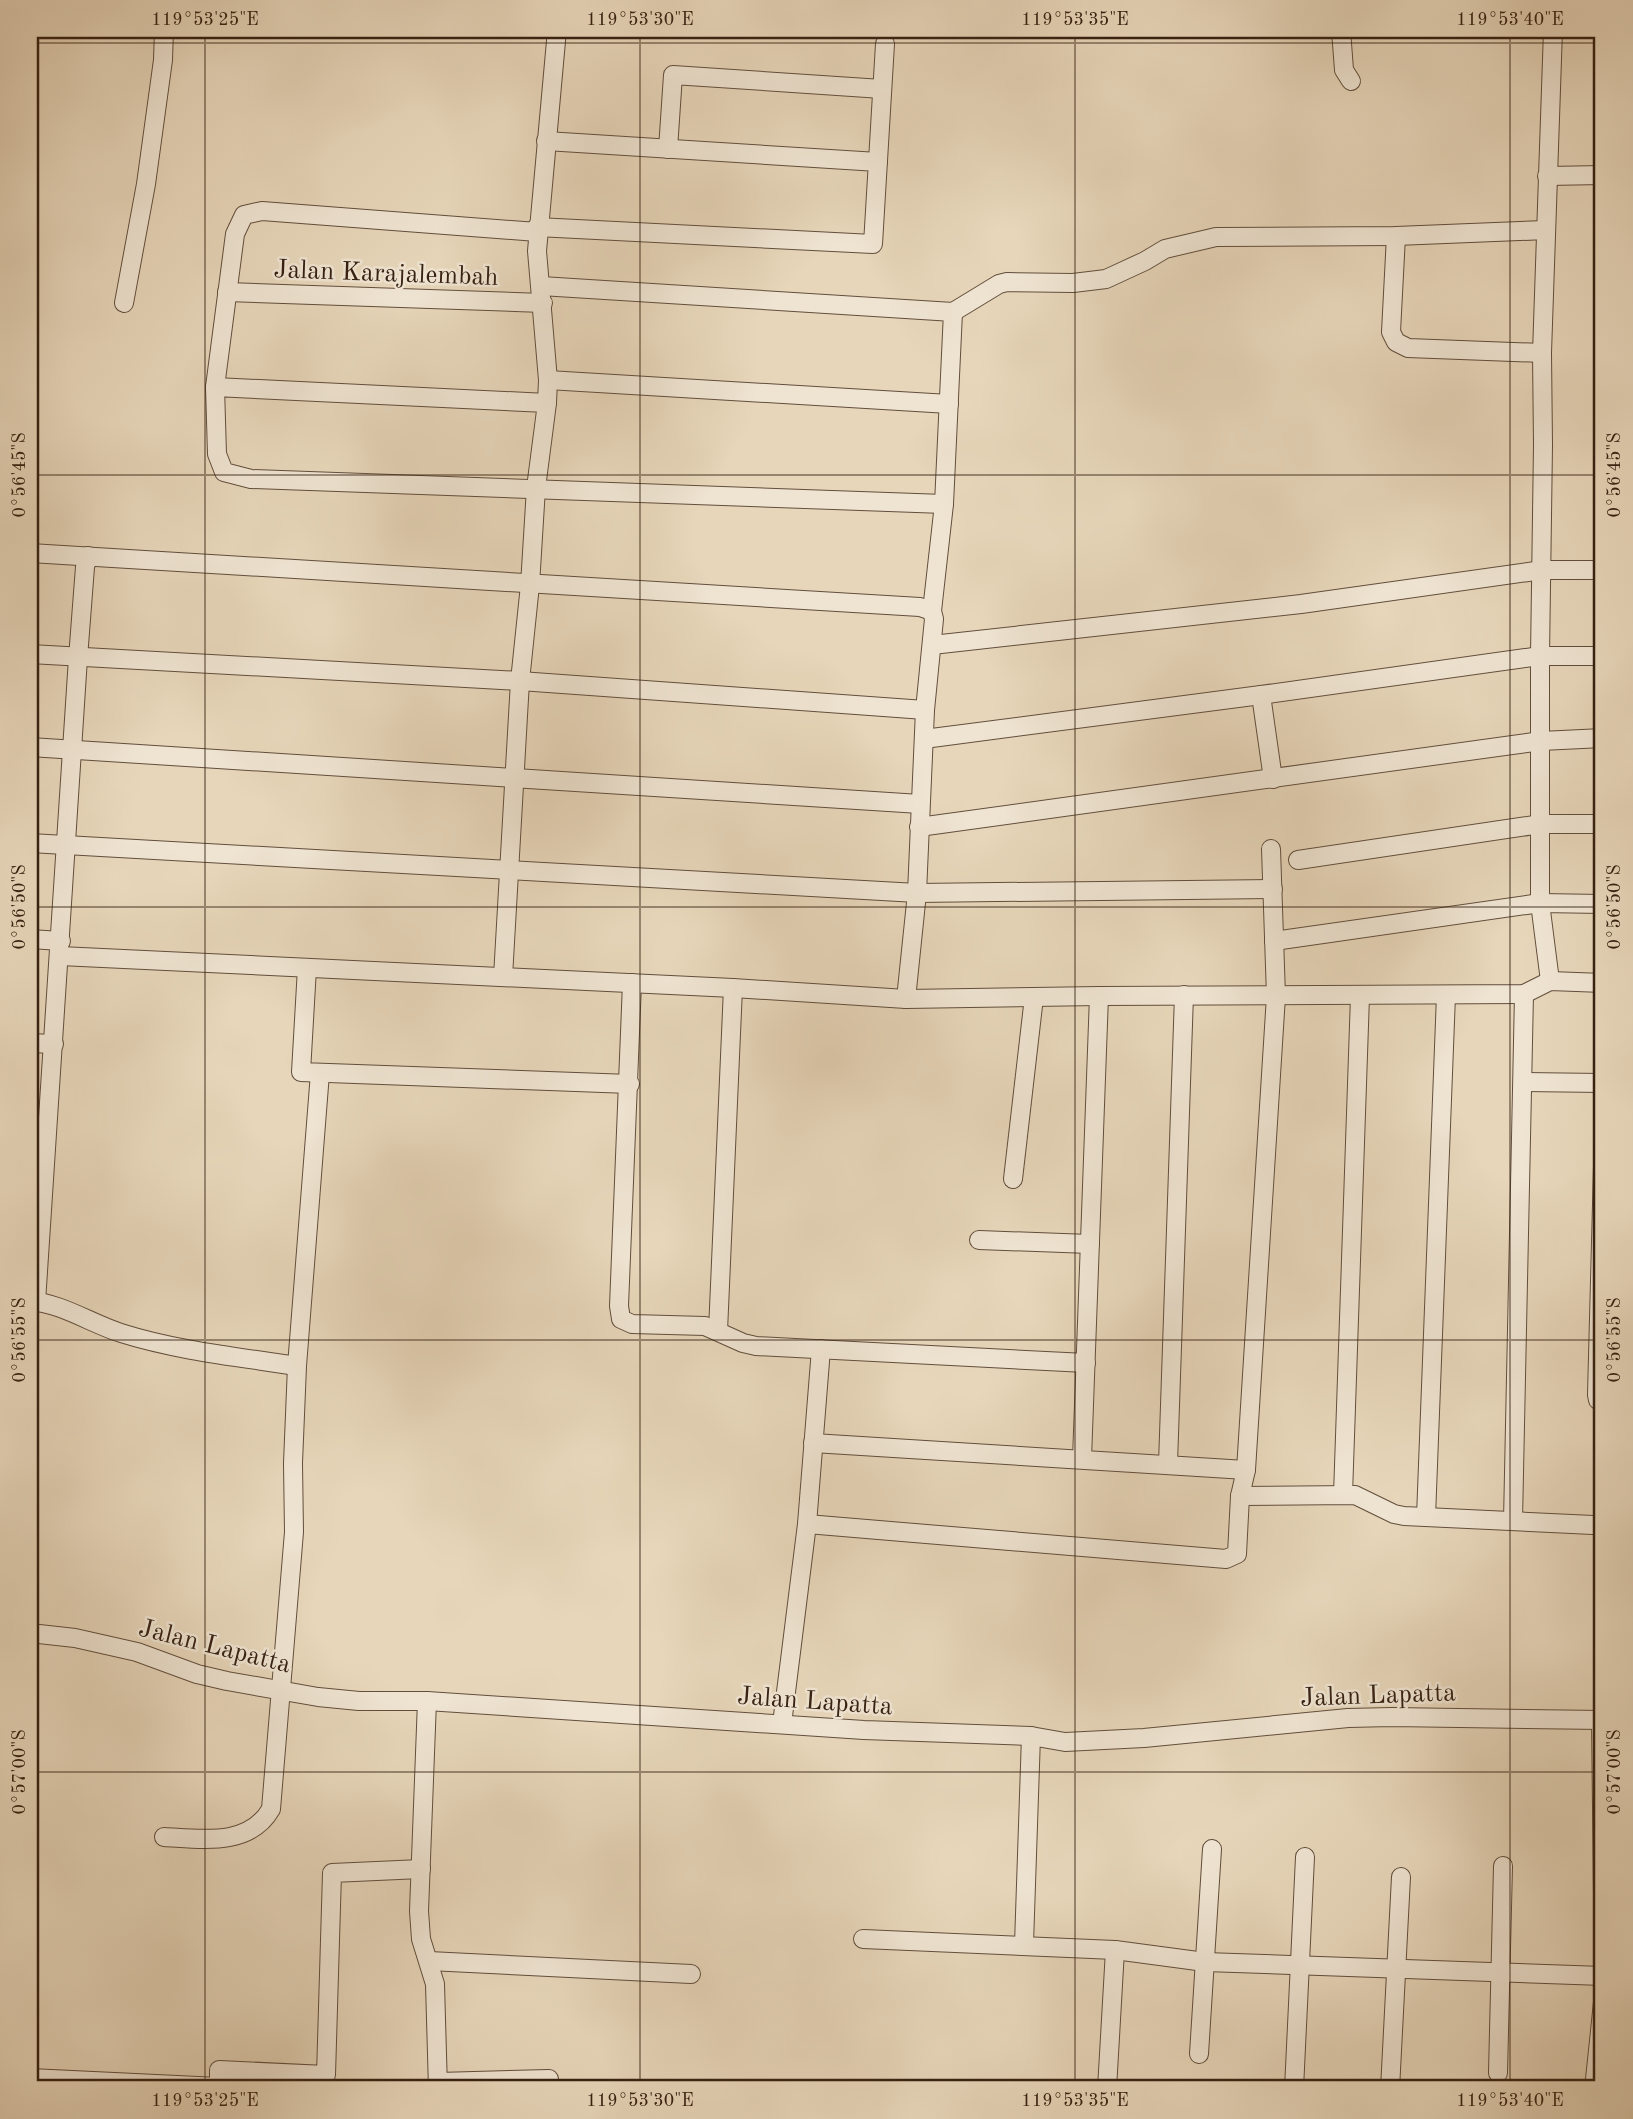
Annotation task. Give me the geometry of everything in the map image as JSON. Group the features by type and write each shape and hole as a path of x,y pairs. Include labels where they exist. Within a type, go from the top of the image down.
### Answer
{"street":[{"path":"124,303 146,184 163,60 164,30"},
{"path":"503,977 520,681 536,488 547,403 548,380 537,259 537,230 557,30"},
{"path":"1341,30 1344,70 1351,80"},
{"path":"1550,981 1539,903 1539,656 1542,570 1542,353 1553,30"},
{"path":"885,44 873,244 537,230 262,211 244,215 235,234 215,387 217,454 224,472 251,479 944,505"},
{"path":"668,149 673,75 882,89"},
{"path":"546,141 878,162"},
{"path":"1547,176 1603,175"},
{"path":"906,999 917,893 925,710 934,615 932,611 944,505 953,312 999,284 1073,283 1106,279 1165,249 1216,237 1396,236 1546,230"},
{"path":"1396,236 1391,332 1396,342 1408,348 1542,353"},
{"name":"Jalan Karajalembah","path":"227,292 542,295 953,312"},
{"path":"548,380 949,404"},
{"path":"215,387 547,403"},
{"path":"30,553 920,607 932,611"},
{"path":"88,556 78,658 54,1044 38,1136 33,1301 122,1334 184,1348 297,1366"},
{"path":"932,645 1301,604 1542,570 1603,570"},
{"path":"30,654 520,681 925,710"},
{"path":"924,738 1539,656 1603,656"},
{"path":"1261,695 1273,779"},
{"path":"919,827 1541,741 1603,738"},
{"path":"30,747 920,804"},
{"path":"1298,860 1541,824 1603,824"},
{"path":"30,843 917,893 1273,889"},
{"path":"807,1524 1226,1559 1238,1552 1240,1496 1246,1470 1276,996 1271,849"},
{"path":"1275,941 1539,903 1603,904"},
{"path":"30,939 61,948 307,968 906,999 1524,994 1550,981 1603,983"},
{"path":"307,968 299,1070 304,1073 630,1084"},
{"path":"632,983 619,1306 621,1319 632,1324 692,1324 756,1346 1086,1363"},
{"path":"718,1331 733,988"},
{"path":"1513,1521 1524,994"},
{"path":"1168,1464 1184,995"},
{"path":"1426,1517 1446,995"},
{"path":"1082,1459 1099,996"},
{"path":"1343,1495 1360,996"},
{"path":"1013,1179 1034,997"},
{"path":"30,1042 54,1044"},
{"path":"164,1837 232,1837 247,1832 264,1819 271,1809 293,1532 297,1366 320,1073"},
{"path":"1523,1082 1603,1083"},
{"path":"1603,1166 1597,1395 1603,1404 1603,1463"},
{"path":"979,1240 1090,1244"},
{"path":"782,1724 807,1524 821,1349"},
{"path":"813,1443 1246,1470"},
{"path":"1240,1496 1355,1496 1394,1514 1603,1527"},
{"name":"Jalan Lapatta","path":"30,1633 75,1638 137,1652 197,1674 280,1690 359,1701 427,1701 864,1730 1031,1736 1065,1742 1299,1722 1392,1717 1602,1720"},
{"path":"427,1701 419,1911 421,1939 435,1984 438,2086 549,2079"},
{"path":"1602,1720 1603,1893"},
{"path":"1024,1944 1031,1736"},
{"path":"1199,2054 1212,1849"},
{"path":"1294,2089 1305,1857"},
{"path":"1498,2073 1503,1866"},
{"path":"30,2078 219,2087 219,2070 326,2075 332,1873 421,1869"},
{"path":"1390,2089 1401,1877"},
{"path":"863,1939 1115,1950 1205,1962 1603,1976"},
{"path":"1107,2089 1115,1950"},
{"path":"429,1961 691,1974"},
{"path":"1594,2089 1603,2002"}]}
